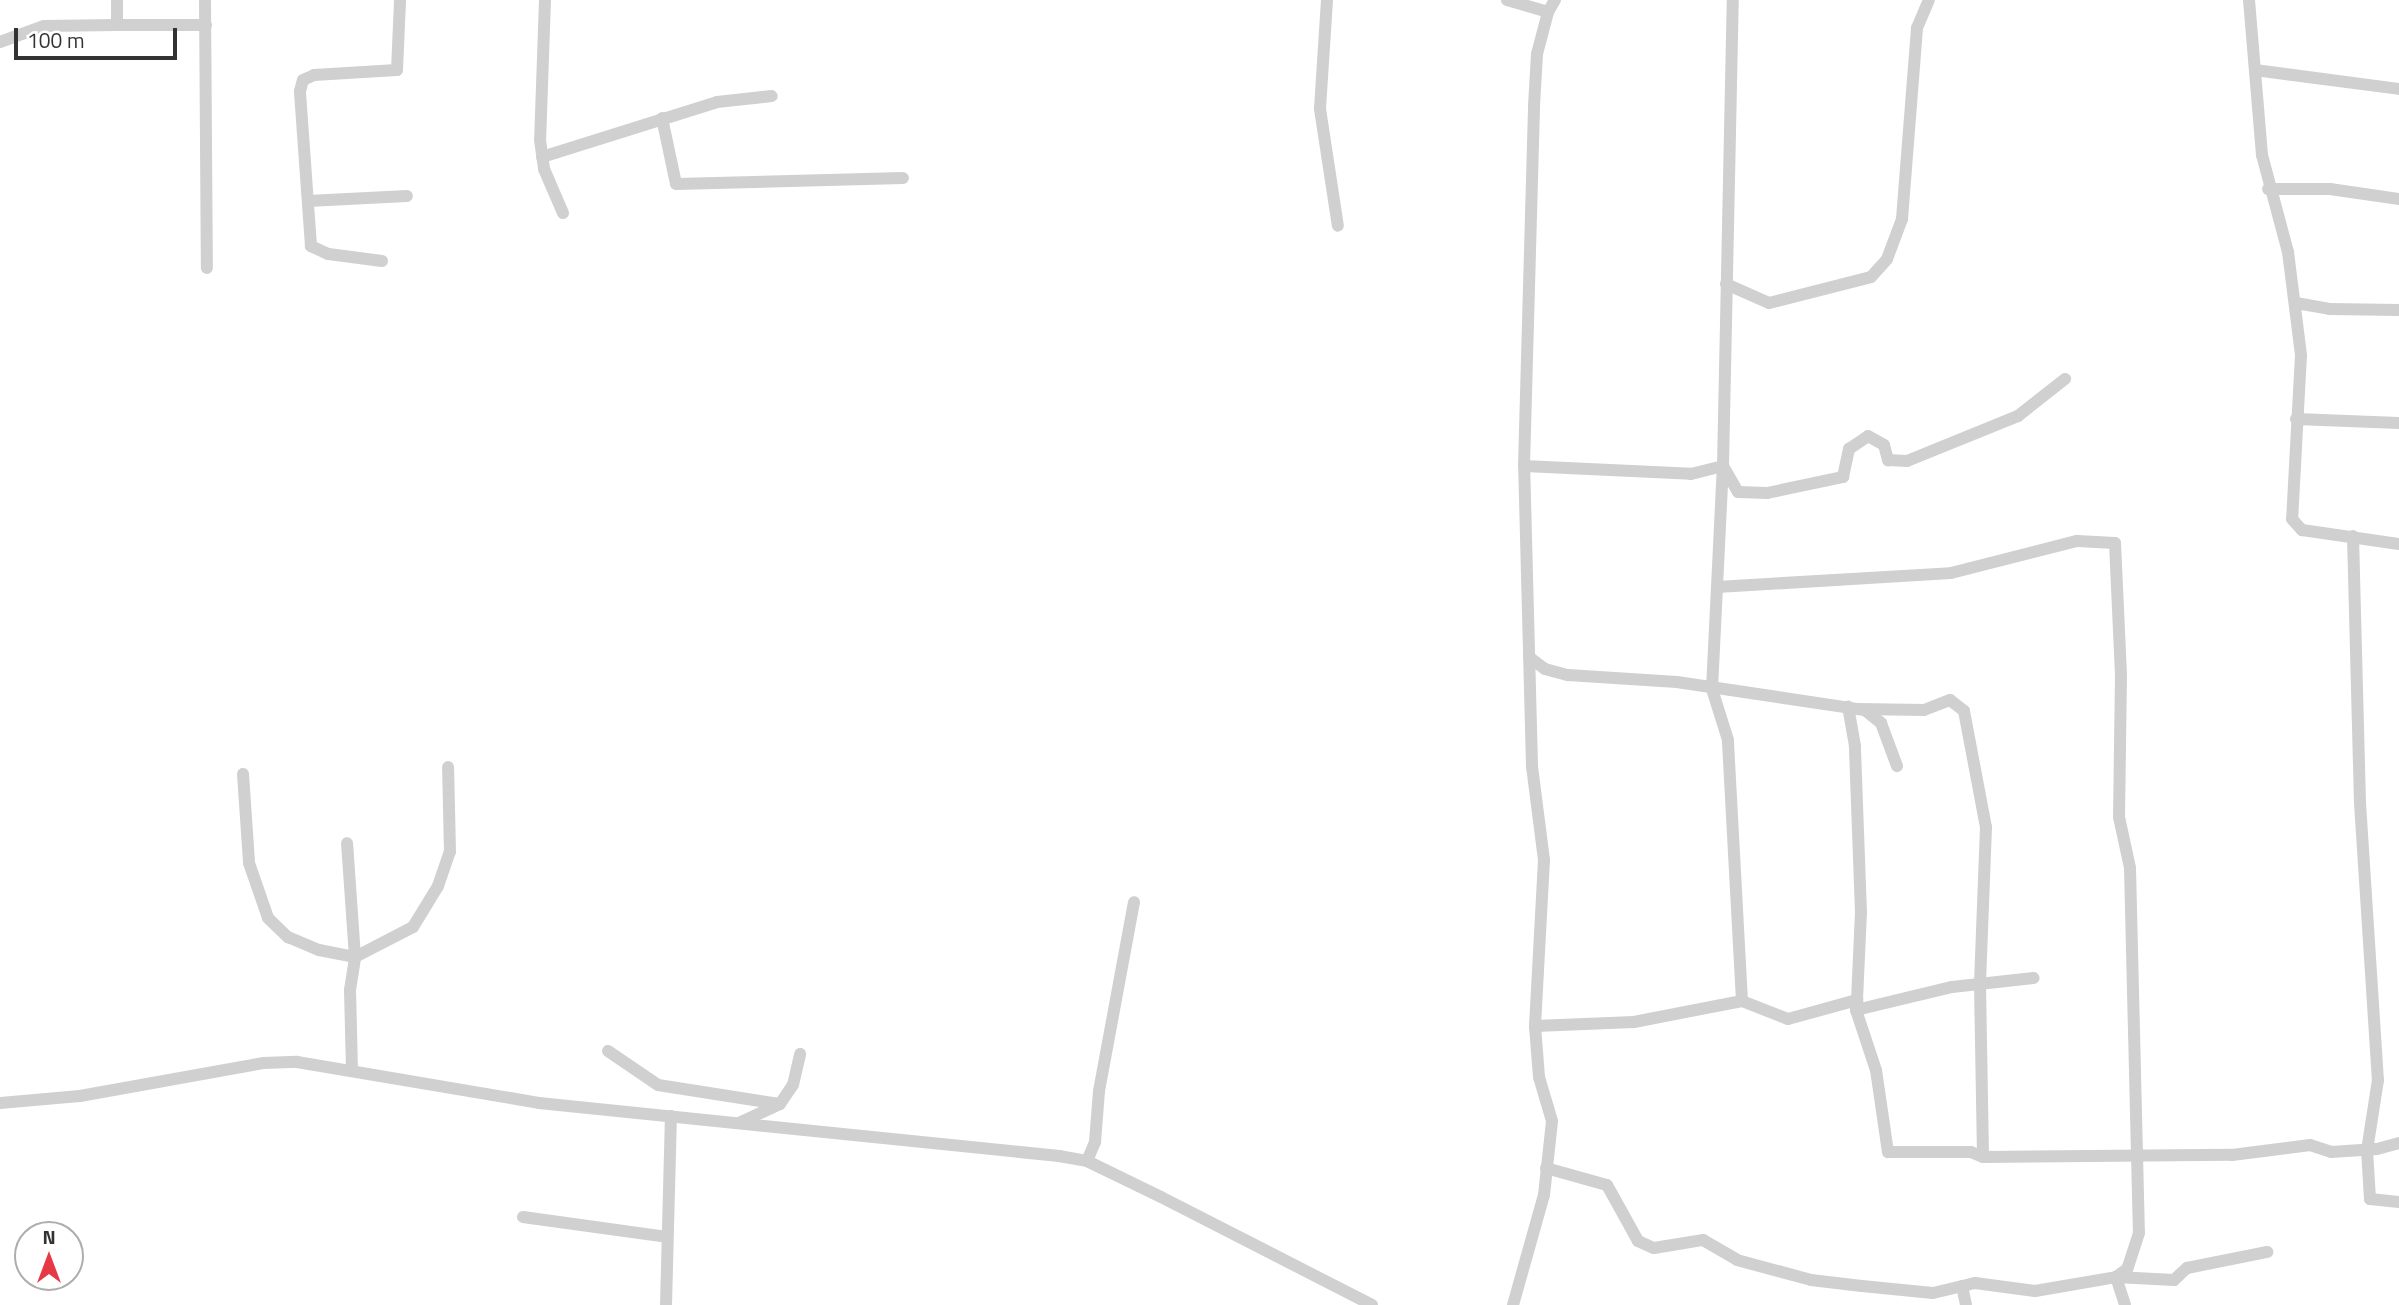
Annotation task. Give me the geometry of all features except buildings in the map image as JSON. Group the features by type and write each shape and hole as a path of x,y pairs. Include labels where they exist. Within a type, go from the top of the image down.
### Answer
{"street":[{"path":"117,0 117,25"},
{"path":"205,0 206,268"},
{"path":"382,261 328,254 311,246 300,103 303,80 314,75 397,70 400,0"},
{"path":"545,0 539,115 542,157 563,213"},
{"path":"1327,0 1320,109 1338,226"},
{"path":"1507,0 1548,12"},
{"path":"1513,1305 1544,1195 1552,1121 1539,1077 1535,1026 1545,860 1532,766 1524,466 1537,54 1548,12 1555,0"},
{"path":"1733,0 1723,466 1712,689 1728,740 1742,1001"},
{"path":"1726,284 1769,303 1871,277 1887,259 1902,219 1917,28 1929,0"},
{"path":"2249,0 2268,189 2288,252 2296,303 2301,376 2296,419 2292,519 2302,530 2399,544"},
{"path":"0,42 44,26 205,24"},
{"path":"2255,70 2399,89"},
{"path":"542,157 734,97 772,96"},
{"path":"662,118 676,184 904,178"},
{"path":"2268,189 2330,189 2399,198"},
{"path":"308,201 407,196"},
{"path":"2296,303 2322,309 2399,310"},
{"path":"1723,466 1738,492 1760,494 1843,477 1849,449 1868,436 1884,445 1888,460 1907,461 2018,416 2065,379"},
{"path":"2296,419 2399,423"},
{"path":"1524,466 1691,474 1723,466"},
{"path":"2353,536 2360,803 2378,1080 2367,1150 2370,1199 2399,1202"},
{"path":"1717,587 1951,573 2077,541 2115,542 2121,675 2119,817 2130,868 2136,1156 2136,1251 2127,1269 2116,1277"},
{"path":"1529,657 1545,669 1568,675 1646,679 1871,712 1881,723 1897,766"},
{"path":"1530,678 1545,669"},
{"path":"1853,708 1924,710 1950,700 1964,711 1986,827 1980,984 1983,1157"},
{"path":"1853,708 1861,913 1856,1005 1876,1070 1888,1152 1971,1152 1983,1157 2232,1155 2310,1145 2331,1152 2367,1150 2399,1143"},
{"path":"243,774 249,863 268,918 288,937 319,950 355,957 413,927 438,886 450,852 448,767"},
{"path":"347,843 355,957 350,990 352,1071"},
{"path":"1087,1161 1095,1142 1099,1091 1134,902"},
{"path":"1535,1026 1634,1022 1742,1001 1788,1019 1980,984 2034,978"},
{"path":"608,1051 658,1085 780,1104"},
{"path":"738,1123 780,1104 793,1085 800,1054"},
{"path":"0,1103 80,1096 263,1063 297,1062 525,1101 1087,1161 1372,1305"},
{"path":"666,1305 671,1116"},
{"path":"1546,1168 1607,1185 1638,1241 1654,1248 1703,1240 1737,1260 1811,1280 1933,1293 1975,1283 2035,1291 2116,1277 2174,1280 2187,1268 2267,1252"},
{"path":"523,1217 667,1237"},
{"path":"2116,1277 2125,1305"},
{"path":"1962,1286 1966,1305"}]}
